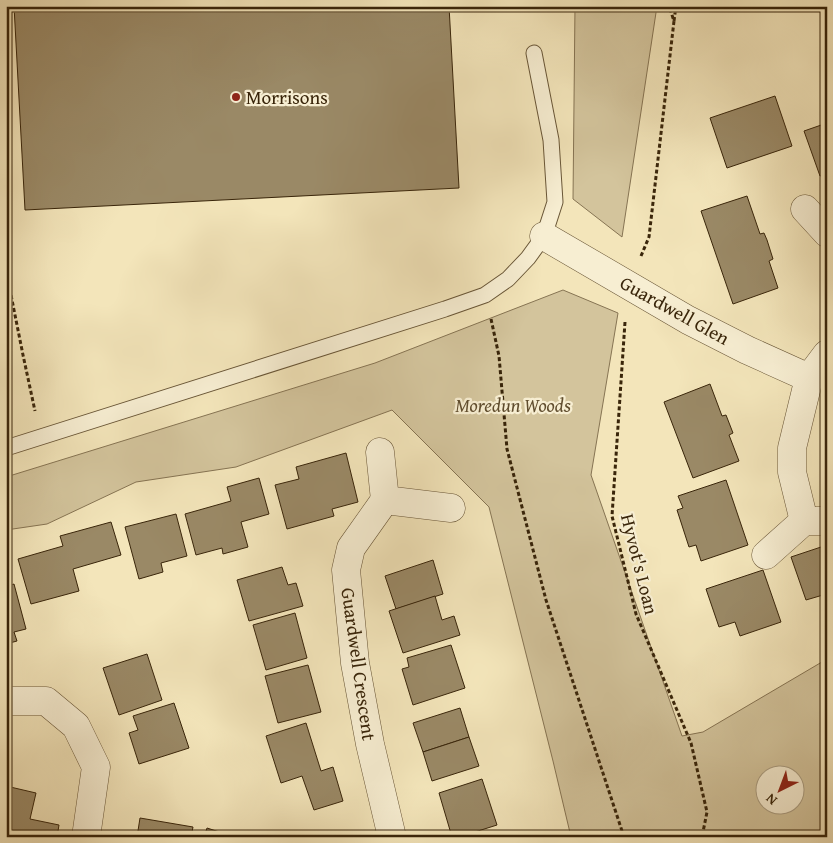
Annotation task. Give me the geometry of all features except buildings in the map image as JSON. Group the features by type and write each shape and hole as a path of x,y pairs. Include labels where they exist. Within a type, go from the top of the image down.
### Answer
{"street":[{"path":"805,209 827,233"},
{"name":"Guardwell Glen","path":"544,236 688,320 747,350 809,378"},
{"path":"766,555 816,521 792,472 792,448 809,378 827,354"},
{"path":"380,452 385,500 451,508"},
{"name":"Guardwell Crescent","path":"385,500 351,548 346,570 355,664 370,744 392,837"},
{"path":"6,701 46,701 76,726 96,767 86,837"}],"lane":[{"path":"6,448 445,309 485,294 508,279 528,258 544,236 555,202 551,140 534,53"}],"path":[{"path":"669,6 674,21"},
{"name":"Hyvot's Loan","path":"676,6 649,236 629,285 612,516 636,614 691,743 707,812 702,837"},
{"path":"6,184 10,290 22,356 41,436"},
{"path":"485,294 499,356 509,459 546,600 624,837"}],"green space":[{"path":"575,6 657,6 622,237 573,199"},
{"name":"Moredun Woods","path":"563,290 618,313 591,475 682,736 703,732 827,659 827,837 571,837 489,507 392,410 236,467 136,482 47,524 6,530 6,477 375,363"}],"place":[{"name":"Morrisons","path":"236,97"}]}
